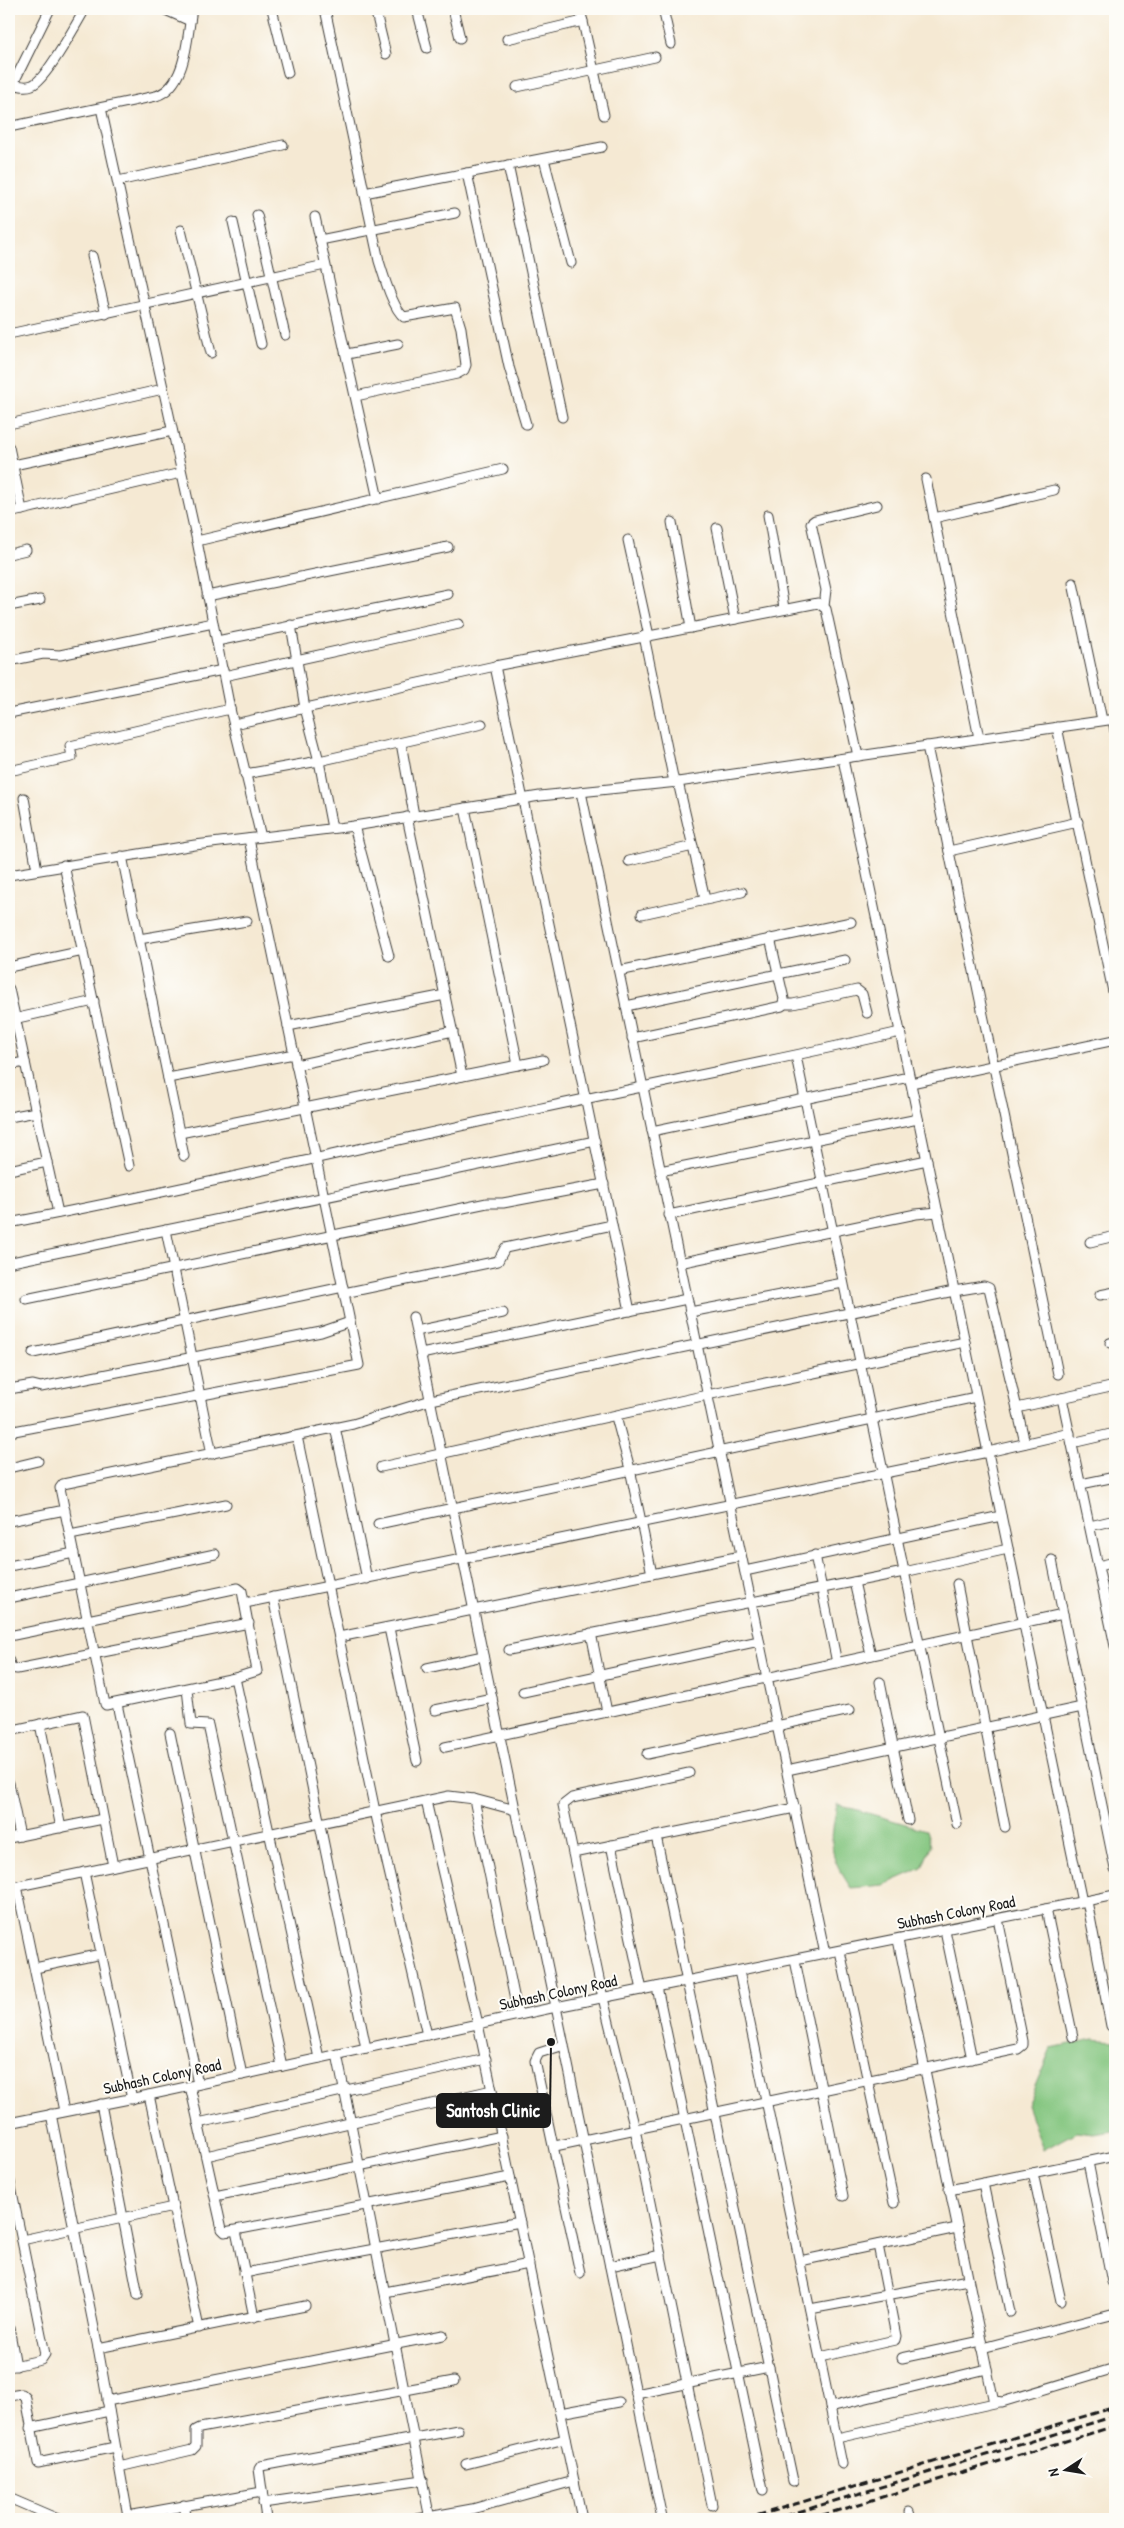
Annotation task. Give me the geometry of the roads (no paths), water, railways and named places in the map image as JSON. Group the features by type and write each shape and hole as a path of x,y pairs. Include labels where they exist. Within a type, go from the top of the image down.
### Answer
{"street":[{"path":"9,106 11,84 50,9"},
{"path":"11,84 27,86 39,81 64,45 85,9"},
{"path":"163,9 190,21"},
{"path":"9,127 156,96 169,90 176,79 181,64 192,9"},
{"path":"272,9 288,73"},
{"path":"325,9 381,268 399,312 408,317 455,308 461,328 466,365 464,370 457,374 356,396"},
{"path":"375,9 386,54"},
{"path":"416,9 427,48"},
{"path":"453,9 460,38"},
{"path":"580,9 604,114"},
{"path":"662,9 671,44"},
{"path":"507,39 583,21"},
{"path":"517,86 655,57"},
{"path":"101,108 197,541 230,709 261,837"},
{"path":"118,181 283,145"},
{"path":"364,193 602,147"},
{"path":"544,159 571,263"},
{"path":"508,165 562,417"},
{"path":"467,173 509,367 526,424"},
{"path":"320,240 455,213"},
{"path":"257,215 285,335"},
{"path":"316,217 325,266 347,354 378,499"},
{"path":"233,222 245,282 261,344"},
{"path":"181,230 211,353"},
{"path":"92,256 106,314"},
{"path":"9,334 325,266"},
{"path":"347,354 398,344"},
{"path":"9,424 163,389"},
{"path":"11,465 172,431"},
{"path":"9,447 11,465 22,510"},
{"path":"197,541 503,469"},
{"path":"9,513 181,473"},
{"path":"926,479 979,738"},
{"path":"934,518 1054,490"},
{"path":"858,756 824,606 826,590 811,523 815,520 877,505"},
{"path":"768,515 784,608"},
{"path":"672,522 691,628"},
{"path":"717,528 735,619"},
{"path":"628,540 676,782 705,899"},
{"path":"207,596 448,547"},
{"path":"9,554 26,550"},
{"path":"1072,583 1102,720"},
{"path":"217,641 448,594"},
{"path":"9,606 40,600"},
{"path":"234,724 495,666 784,608 818,603 824,606"},
{"path":"9,661 43,654 60,655 213,623"},
{"path":"9,713 298,660 459,624"},
{"path":"291,625 305,708 319,761 332,828"},
{"path":"495,666 630,1311"},
{"path":"9,771 72,757 70,746 230,709"},
{"path":"9,875 122,856 354,826 523,799 676,782 1102,720 1114,719 1115,731"},
{"path":"245,774 319,761 482,724"},
{"path":"1057,727 1115,1000"},
{"path":"401,743 411,816 462,1076"},
{"path":"927,746 1058,1374"},
{"path":"843,759 1043,1716 1112,2026"},
{"path":"581,792 825,1954"},
{"path":"24,798 37,870"},
{"path":"465,808 518,1065"},
{"path":"949,851 1078,822"},
{"path":"354,826 389,956"},
{"path":"9,1432 359,1365 249,839"},
{"path":"629,861 693,846"},
{"path":"122,856 184,1156"},
{"path":"64,865 130,1166"},
{"path":"642,914 742,892"},
{"path":"139,939 247,921"},
{"path":"619,971 851,922"},
{"path":"770,938 784,1004"},
{"path":"9,967 83,951"},
{"path":"626,1006 846,960"},
{"path":"9,989 12,1019 25,1062 58,1213"},
{"path":"632,1038 779,1008 784,1004 793,1004 857,990 862,994 867,1013"},
{"path":"288,1026 445,995"},
{"path":"12,1019 94,1002"},
{"path":"296,1065 453,1031"},
{"path":"9,1223 586,1098 796,1056 900,1032"},
{"path":"652,1131 1115,1040"},
{"path":"168,1078 294,1054"},
{"path":"796,1056 957,1824"},
{"path":"180,1134 543,1060"},
{"path":"9,1065 25,1062"},
{"path":"9,1117 36,1112"},
{"path":"660,1171 814,1142 918,1119"},
{"path":"12,1262 595,1141"},
{"path":"670,1215 823,1184 927,1160"},
{"path":"9,1170 47,1162"},
{"path":"26,1299 487,1203 503,1203 604,1184"},
{"path":"680,1263 916,1214 938,1212"},
{"path":"33,1353 186,1320 498,1261 505,1248 612,1225"},
{"path":"166,1230 194,1358 212,1454"},
{"path":"1090,1242 1115,1236"},
{"path":"690,1312 843,1283"},
{"path":"9,1636 88,1620 238,1588 242,1591 245,1603 257,1671 235,1678 109,1706 105,1704 94,1654 88,1620 60,1488 63,1484 335,1428 430,1400 697,1346 954,1291 984,1286 989,1288 1025,1443"},
{"path":"1100,1296 1115,1292"},
{"path":"421,1354 687,1299"},
{"path":"416,1331 503,1313"},
{"path":"413,1317 662,2518"},
{"path":"9,1389 32,1385 42,1388 321,1332 350,1322"},
{"path":"381,1468 708,1395 965,1342"},
{"path":"1017,1408 1115,1386"},
{"path":"378,1524 719,1450 976,1397"},
{"path":"1062,1398 1098,1566 1111,1609 1115,1646"},
{"path":"616,1417 630,1469 652,1574"},
{"path":"335,1428 366,1578"},
{"path":"245,1603 988,1452 1070,1433"},
{"path":"1072,1443 1115,1433"},
{"path":"297,1436 376,1811 427,2035"},
{"path":"9,1468 38,1461"},
{"path":"1081,1484 1115,1477"},
{"path":"70,1535 226,1504"},
{"path":"9,1521 65,1510"},
{"path":"745,1571 1001,1516"},
{"path":"1090,1526 1115,1520"},
{"path":"510,1650 822,1589 1008,1549"},
{"path":"9,1566 74,1553"},
{"path":"9,1598 215,1554"},
{"path":"339,1637 741,1556"},
{"path":"815,1556 837,1663"},
{"path":"1052,1560 1115,1868"},
{"path":"1098,1566 1115,1562"},
{"path":"854,1582 871,1655"},
{"path":"957,1584 1005,1827"},
{"path":"272,1597 366,2048"},
{"path":"445,1747 1063,1614"},
{"path":"9,1661 11,1668 14,1669 249,1623"},
{"path":"389,1628 417,1761"},
{"path":"591,1633 608,1712"},
{"path":"523,1692 759,1641"},
{"path":"427,1668 483,1656"},
{"path":"235,1678 319,2058"},
{"path":"880,1682 908,1820"},
{"path":"186,1689 191,1724 208,1725 282,2066"},
{"path":"435,1710 492,1698"},
{"path":"117,1704 194,2085 198,2123 222,2229 225,2232 236,2231 510,2178"},
{"path":"787,1770 1082,1707"},
{"path":"647,1754 850,1710"},
{"path":"9,1731 83,1715 113,1866"},
{"path":"40,1724 61,1828"},
{"path":"170,1733 242,2075"},
{"path":"689,1773 566,1800 563,1805 603,1998 635,2129 712,2504"},
{"path":"9,1783 20,1836"},
{"path":"64,2111 35,1968 13,1887 450,1796 474,1798 515,1810"},
{"path":"474,1798 518,2016"},
{"path":"426,1801 486,2059 582,2519"},
{"path":"573,1852 795,1808"},
{"path":"9,1838 103,1819"},
{"path":"656,1836 794,2481"},
{"path":"611,1845 642,1990"},
{"path":"84,1872 132,2099"},
{"name":"Subhash Colony Road","path":"9,2123 132,2099 556,2007 1115,1895"},
{"path":"1046,1909 1073,2037"},
{"path":"555,2146 1018,2049 1023,2045 998,1919"},
{"path":"945,1930 972,2059"},
{"path":"898,1940 981,2344 993,2398 999,2402"},
{"path":"840,1951 894,2203"},
{"path":"35,1968 101,1954"},
{"path":"794,1960 843,2196"},
{"path":"739,1971 842,2464"},
{"path":"657,1987 763,2490"},
{"path":"564,2045 538,2053 535,2057 580,2273"},
{"path":"337,2054 430,2518"},
{"path":"198,2123 486,2059"},
{"path":"206,2156 492,2090"},
{"path":"149,2095 199,2328"},
{"path":"101,2104 138,2296"},
{"path":"50,2114 98,2348 128,2516 184,2504 262,2492"},
{"path":"215,2196 502,2136"},
{"path":"949,2190 1115,2156"},
{"path":"1088,2162 1112,2282"},
{"path":"1033,2173 1061,2301"},
{"path":"9,2177 45,2354 41,2360 13,2366 9,2328"},
{"path":"983,2183 1010,2312"},
{"path":"22,2240 173,2207"},
{"path":"244,2273 520,2222"},
{"path":"800,2262 957,2228"},
{"path":"236,2231 254,2317"},
{"path":"820,2357 895,2340 878,2245"},
{"path":"610,2266 661,2256"},
{"path":"385,2292 529,2264"},
{"path":"810,2309 968,2280"},
{"path":"98,2348 306,2306"},
{"path":"902,2358 981,2344 1115,2314"},
{"path":"107,2401 443,2335"},
{"path":"636,2394 769,2367"},
{"path":"837,2438 999,2402 1115,2368"},
{"path":"830,2407 987,2369"},
{"path":"119,2467 192,2450 196,2446 196,2430 200,2428 405,2392 454,2381"},
{"path":"9,2396 24,2396 36,2460 41,2464 116,2446"},
{"path":"560,2413 619,2402"},
{"path":"30,2428 109,2411"},
{"path":"266,2519 259,2469 261,2466 458,2430"},
{"path":"466,2464 565,2439"},
{"path":"263,2504 422,2480"},
{"path":"417,2519 472,2509 574,2481"},
{"path":"9,2498 58,2519"},
{"path":"184,2504 187,2519"}],"railway":[{"path":"746,2519 1115,2407"},
{"path":"775,2519 1115,2416"},
{"path":"810,2519 1115,2426"}],"place":[{"name":"Santosh Clinic","path":"551,2042"}]}
